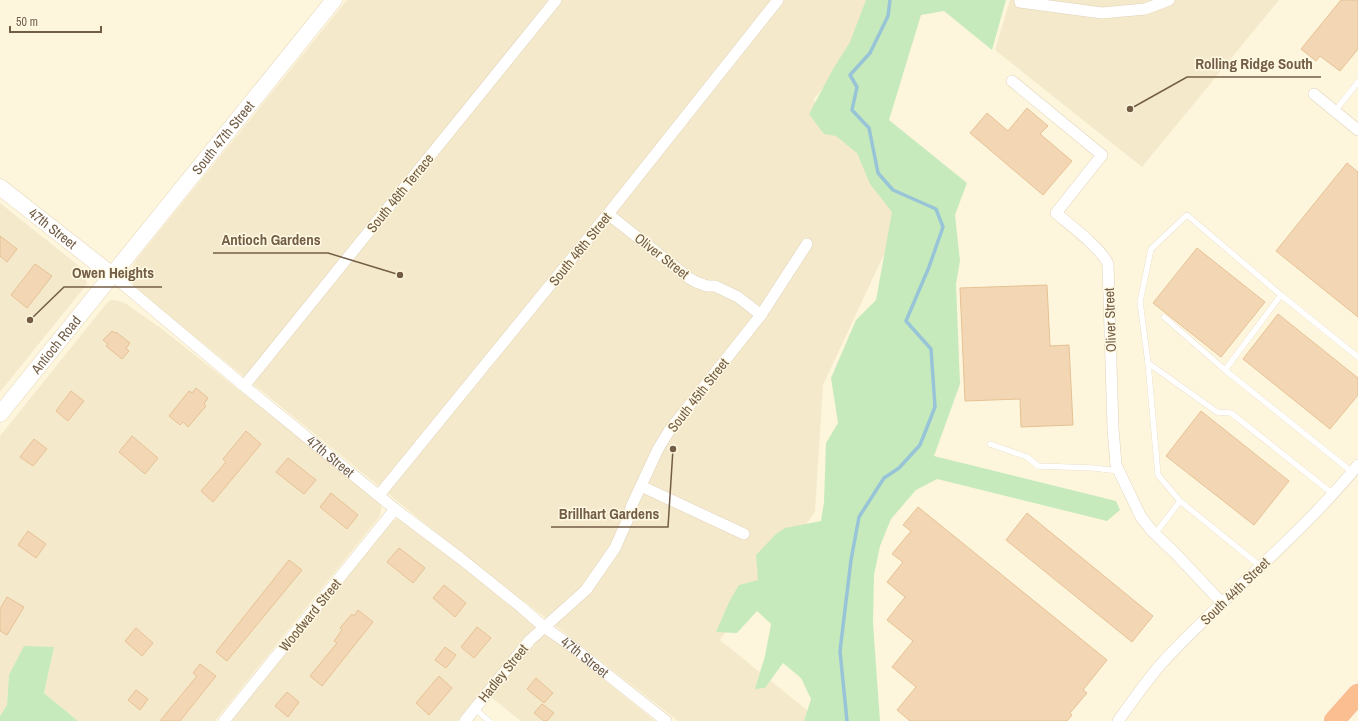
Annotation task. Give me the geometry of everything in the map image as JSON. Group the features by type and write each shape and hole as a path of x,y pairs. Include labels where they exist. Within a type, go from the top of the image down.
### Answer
{"highway":[{"path":"1334,721 1358,694"}],"main road":[{"name":"South 47th Street","path":"112,275 334,0"},
{"name":"47th Street","path":"0,187 112,275"},
{"name":"Antioch Road","path":"2,406 112,275"}],"street":[{"name":"South 46th Terrace","path":"244,386 556,0"},
{"name":"South 46th Street","path":"379,495 608,214 778,0"},
{"path":"1020,1 1102,13 1145,9 1169,0"},
{"name":"Oliver Street","path":"1012,81 1102,155 1056,213 1096,248 1105,257 1108,264 1113,428 1116,465 1141,518 1222,603"},
{"path":"1314,94 1358,130"},
{"name":"Oliver Street","path":"608,214 688,278 707,286 714,286 738,297 761,315"},
{"name":"South 45th Street","path":"544,628 586,590 615,548 658,449 669,431 761,315 807,244"},
{"name":"47th Street","path":"112,275 244,386 395,509 460,558 521,607 544,628 570,645 666,721"},
{"name":"South 44th Street","path":"1118,721 1162,664 1222,603 1311,518 1355,469"},
{"path":"641,486 744,534"},
{"name":"Woodward Street","path":"224,721 395,509"},
{"name":"Hadley Street","path":"465,721 530,640 544,628"}],"lane":[{"path":"1335,111 1358,82"},
{"path":"1260,566 1180,501 1158,475 1148,363 1140,302 1151,249 1187,215 1281,295 1358,357"},
{"path":"1225,370 1281,295"},
{"path":"1164,317 1225,370 1355,469"},
{"path":"1148,363 1217,412 1231,413 1333,494"},
{"path":"990,444 1028,457 1038,466 1093,468 1119,471"},
{"path":"1155,534 1180,501"},
{"path":"475,709 489,721"}],"shaded area":[{"path":"347,0 895,0 813,100 915,188 823,385 815,512 720,640 818,719 816,721 678,721 449,543 135,288 131,279 131,271 136,260"},
{"path":"1010,0 1279,0 1142,167 995,50"},
{"path":"0,203 84,270 87,284 0,392"},
{"path":"110,300 125,303 162,329 378,501 381,506 380,516 215,721 78,721 44,693 54,647 9,675 7,705 0,716 0,436"},
{"path":"393,520 403,520 655,721 521,721 482,690 458,721 230,721"}],"green space":[{"path":"866,0 1006,0 992,50 944,11 921,15 889,120 967,183 955,215 960,261 956,284 960,384 934,456 1116,501 1120,510 1107,521 937,479 916,490 891,519 880,546 874,575 873,623 880,721 804,721 811,699 801,678 783,663 765,688 755,689 765,656 771,624 757,611 737,633 716,632 730,600 739,585 758,580 756,555 776,534 785,528 821,521 824,502 826,443 838,423 831,378 856,320 876,300 892,212 870,184 857,153 836,136 824,134 809,114 833,69 850,42"},
{"path":"24,646 54,647 44,693 78,721 0,721 0,716 7,705 9,675"}],"building":[{"path":"1341,0 1358,0 1358,49 1340,71 1320,56 1316,61 1301,49"},
{"path":"1027,108 1048,126 1040,134 1072,161 1043,195 970,133 987,113 1008,131"},
{"path":"1347,163 1358,172 1358,317 1276,251"},
{"path":"0,236 17,249 7,262 0,256"},
{"path":"1197,248 1265,302 1221,357 1153,303"},
{"path":"35,264 52,276 27,308 11,295"},
{"path":"1047,285 1050,346 1069,345 1073,425 1021,427 1020,399 965,401 960,288"},
{"path":"1278,314 1358,378 1358,395 1330,429 1243,359"},
{"path":"112,331 115,333 116,332 130,343 126,348 129,351 122,359 106,346 108,344 103,340"},
{"path":"196,388 208,398 204,404 206,406 188,427 183,422 180,425 169,416 189,391 192,393"},
{"path":"71,391 84,401 68,421 56,411"},
{"path":"1201,411 1289,481 1254,525 1166,456"},
{"path":"246,431 261,444 213,502 201,491 226,462 223,459"},
{"path":"132,436 158,458 145,474 119,452"},
{"path":"34,439 47,449 33,466 20,457"},
{"path":"288,458 316,480 304,494 276,472"},
{"path":"331,493 358,515 347,529 320,507"},
{"path":"918,507 1107,660 1083,690 1087,693 1070,713 1072,715 1067,721 910,721 897,710 916,687 892,667 913,641 887,620 905,597 887,582 903,562 892,554 911,531 903,525"},
{"path":"1027,513 1153,616 1132,642 1006,540"},
{"path":"28,531 46,544 36,558 18,545"},
{"path":"399,548 425,568 413,583 387,562"},
{"path":"289,560 302,570 227,661 216,652"},
{"path":"444,585 466,603 455,617 433,598"},
{"path":"7,597 24,607 7,635 0,631 0,609"},
{"path":"358,610 373,622 322,686 310,676 337,643 334,641 342,630 340,628 352,614 354,616"},
{"path":"477,627 491,638 474,658 461,647"},
{"path":"136,628 153,643 142,656 125,641"},
{"path":"445,647 456,655 446,668 435,660"},
{"path":"200,664 216,676 180,721 160,721 197,676 193,673"},
{"path":"439,676 452,688 429,715 416,703"},
{"path":"536,678 553,693 544,703 527,689"},
{"path":"136,690 148,699 140,710 128,700"},
{"path":"287,692 299,702 288,717 275,706"},
{"path":"542,704 554,713 547,721 544,721 534,713"}],"waterway":[{"path":"847,721 840,651 851,560 859,517 884,478 899,468 920,445 935,407 931,349 906,321 929,267 943,227 936,209 893,190 878,173 869,128 852,110 857,87 850,75 870,53 888,16 890,0"}],"place":[{"name":"Rolling Ridge South","path":"1130,109"},
{"name":"Antioch Gardens","path":"400,275"},
{"name":"Owen Heights","path":"30,320"},
{"name":"Brillhart Gardens","path":"673,449"}]}
